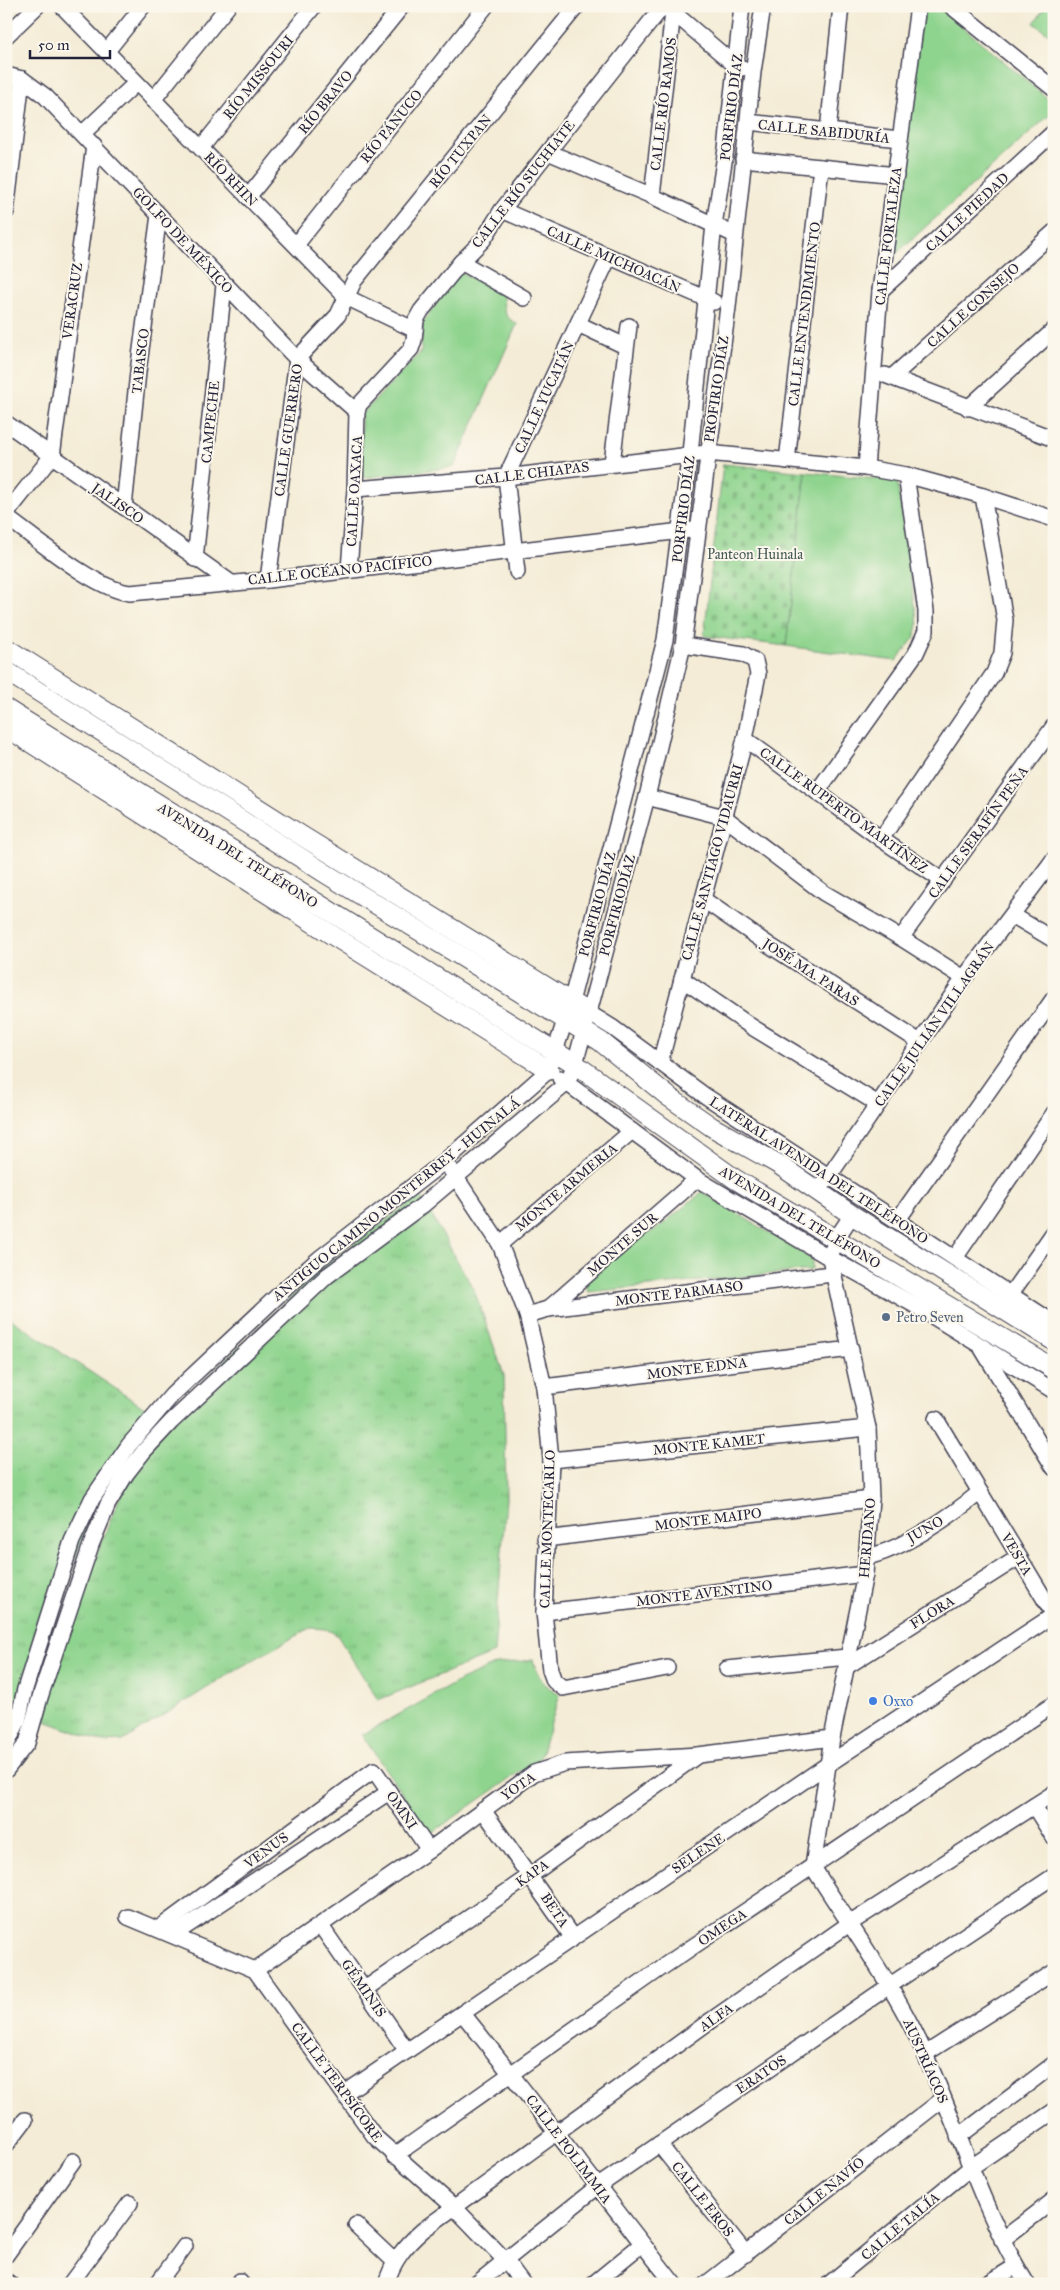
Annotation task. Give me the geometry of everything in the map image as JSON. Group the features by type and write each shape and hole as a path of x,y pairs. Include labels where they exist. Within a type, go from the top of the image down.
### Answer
{"main road":[{"path":"6,648 302,836 568,1011"},
{"path":"6,671 292,853 568,1011"},
{"name":"AVENIDA DEL TELÉFONO","path":"6,709 575,1064 719,1168 1054,1369"},
{"path":"6,727 337,938 549,1070"},
{"path":"292,853 302,836"},
{"path":"337,938 348,923"},
{"name":"AVENIDA DEL TELÉFONO","path":"568,1011 585,1021 620,1056 690,1113 778,1164 852,1215 1032,1318 1054,1341"}],"street":[{"path":"6,36 37,6"},
{"name":"RÍO RHIN","path":"62,6 346,298 415,330"},
{"path":"107,51 143,6"},
{"path":"153,100 228,6"},
{"name":"RÍO MISSOURI","path":"201,148 314,6"},
{"name":"RÍO BRAVO","path":"248,197 402,6"},
{"name":"RÍO PÁNUCO","path":"296,245 486,6"},
{"name":"RÍO TUXPAN","path":"346,298 354,281 576,6"},
{"name":"PORFIRIO DÍAZ","path":"568,1011 666,640 690,454 714,225 726,149 742,6"},
{"name":"PROFIRIO DÍAZ","path":"647,797 683,645 728,307 752,72 762,6"},
{"path":"828,131 841,6"},
{"name":"CALLE FORTALEZA","path":"866,468 880,291 918,6"},
{"path":"950,6 1054,89"},
{"path":"668,8 736,66 752,72"},
{"name":"CALLE RÍO SUCHIATE","path":"357,412 363,398 411,348 416,320 421,311 461,262 483,240 502,210 548,152 668,8"},
{"name":"CALLE RÍO RAMOS","path":"652,196 668,8"},
{"name":"GOLFO DE MÉXICO","path":"6,75 22,79 45,96 224,285 297,359 357,412"},
{"path":"6,212 22,79"},
{"path":"82,134 136,83"},
{"name":"CALLE SABIDURÍA","path":"748,122 899,139"},
{"name":"CALLE PIEDAD","path":"880,291 1054,132"},
{"name":"VERACRUZ","path":"52,456 94,146"},
{"path":"548,152 652,196 735,235"},
{"path":"744,159 896,175"},
{"name":"CALLE ENTENDIMIENTO","path":"787,460 821,167"},
{"name":"CALLE MICHOACÁN","path":"502,210 728,307"},
{"name":"TABASCO","path":"124,507 138,372 159,216"},
{"name":"CALLE CONSEJO","path":"892,378 1054,232"},
{"name":"CALLE YUCATÁN","path":"506,477 609,257"},
{"path":"461,262 524,298"},
{"name":"CAMPECHE","path":"196,559 224,285"},
{"name":"CALLE GUERRERO","path":"268,580 297,359 338,315 346,298"},
{"path":"578,324 625,346"},
{"path":"612,463 625,346 630,326"},
{"path":"968,408 1054,330"},
{"path":"873,370 968,408 1052,436"},
{"name":"CALLE OAXACA","path":"349,570 355,489 357,412"},
{"name":"JALISCO","path":"6,423 230,582"},
{"name":"CALLE CHIAPAS","path":"355,489 506,477 708,453 866,468 906,475 983,496 1054,519"},
{"path":"6,515 52,456"},
{"path":"817,792 916,654 926,631 926,611 906,475"},
{"path":"506,477 518,572"},
{"path":"881,840 994,673 1002,653 1005,620 983,496"},
{"name":"CALLE OCÉANO PACÍFICO","path":"6,515 98,583 116,591 147,592 230,582 268,580 516,549 697,530"},
{"name":"CALLE SANTIAGO VIDAURRI","path":"660,1063 745,739 758,674 755,661 743,654 683,645"},
{"name":"CALLE SERAFÍN PEÑA","path":"901,938 1054,726"},
{"name":"CALLE RUPERTO MARTÍNEZ","path":"745,739 881,840 943,881"},
{"path":"647,797 724,818 824,894 901,938 964,978"},
{"name":"PORFIRIODÍAZ","path":"567,1083 575,1064 585,1021 647,797"},
{"name":"CALLE JULIÁN VILLAGRÁN","path":"818,1192 964,978 1054,859"},
{"name":"JOSÉ MA. PARAS","path":"704,900 769,945 920,1042"},
{"path":"1012,915 1054,940"},
{"path":"682,979 752,1027 878,1104"},
{"path":"897,1221 1054,998"},
{"path":"568,1011 549,1070 697,1179 979,1343 1054,1391"},
{"name":"LATERAL AVENIDA DEL TELÉFONO","path":"585,1021 613,1028 704,1095 1010,1295 1032,1318 1054,1323"},
{"name":"ANTIGUO CAMINO MONTERREY - HUINALÁ","path":"6,1746 18,1721 25,1690 72,1541 92,1499 112,1467 172,1395 288,1286 320,1258 444,1161 549,1070"},
{"name":"ANTIGUO CAMINO MONTERREY - HUINALÁ","path":"6,1770 27,1743 40,1694 91,1545 105,1512 126,1474 144,1451 171,1422 327,1276 457,1178 567,1083"},
{"path":"955,1258 1054,1114"},
{"name":"MONTE ARMERIA","path":"500,1244 632,1131"},
{"name":"CALLE MONTECARLO","path":"444,1161 500,1244 527,1315 544,1387 551,1460 544,1612 550,1670 554,1681 563,1688 667,1668"},
{"name":"MONTE SUR","path":"548,1309 697,1179"},
{"name":"HERIDANO","path":"813,1867 830,1763 832,1738 865,1574 871,1499 868,1428 832,1274 830,1258 836,1239 852,1215"},
{"path":"1010,1295 1054,1232"},
{"name":"MONTE PARMASO","path":"527,1315 548,1309 832,1274"},
{"path":"979,1343 1054,1468"},
{"name":"MONTE EDNA","path":"544,1387 851,1349"},
{"name":"VESTA","path":"936,1419 1054,1615"},
{"name":"MONTE KAMET","path":"551,1460 868,1428"},
{"name":"JUNO","path":"866,1557 882,1554 960,1509 980,1492"},
{"name":"MONTE MAIPO","path":"546,1539 871,1499"},
{"name":"FLORA","path":"847,1662 1019,1557"},
{"name":"MONTE AVENTINO","path":"544,1612 865,1574"},
{"name":"SELENE","path":"345,2093 830,1763 1054,1615"},
{"path":"726,1669 847,1662"},
{"name":"OMEGA","path":"394,2156 664,1966 1054,1704"},
{"name":"YOTA","path":"254,1970 429,1850 534,1773 564,1763 698,1754 832,1738"},
{"name":"KAPA","path":"365,1989 531,1875 698,1754"},
{"name":"OMNI","path":"374,1770 429,1850"},
{"name":"VENUS","path":"158,1929 374,1770"},
{"name":"VENUS","path":"173,1935 389,1792"},
{"name":"ALFA","path":"394,2260 406,2245 423,2230 710,2021 849,1924 1054,1793"},
{"path":"1034,1806 1054,1838"},
{"name":"BETA","path":"483,1810 531,1875 573,1938"},
{"name":"AUSTRÍACOS","path":"813,1867 889,1986 925,2054 970,2168 1002,2240 1027,2284"},
{"name":"ERATOS","path":"476,2284 597,2187 889,1986 1054,1876"},
{"path":"128,1917 254,1970"},
{"name":"GÉMINIS","path":"320,1926 407,2051"},
{"name":"CALLE TERPSÍCORE","path":"254,1970 345,2093 366,2126 394,2156 454,2207 506,2261 524,2284"},
{"path":"925,2054 1054,1972"},
{"name":"CALLE POLIMMIA","path":"463,2014 558,2132 597,2187 674,2284"},
{"path":"958,2137 1054,2064"},
{"name":"CALLE NAVÍO","path":"706,2284 943,2099"},
{"name":"CALLE TALÍA","path":"830,2284 970,2168 1054,2111"},
{"path":"6,2146 25,2120"},
{"name":"CALLE EROS","path":"659,2144 746,2254"},
{"path":"6,2255 73,2162"},
{"path":"1002,2240 1054,2200"},
{"path":"70,2284 130,2203"},
{"path":"356,2225 394,2260 386,2284"},
{"path":"593,2284 642,2244"},
{"path":"157,2284 185,2246"},
{"path":"987,2284 1016,2266"},
{"path":"6,2281 10,2284"}],"green space":[{"path":"920,6 938,6 1054,104 1054,111 889,260"},
{"path":"1046,6 1054,6 1054,38 1034,23"},
{"path":"460,272 503,295 505,312 517,324 454,467 363,478 361,415 421,352 423,322"},
{"name":"Panteon Huinala","path":"723,464 806,472 786,646 704,636"},
{"path":"806,472 897,481 918,625 915,637 896,661 786,646"},
{"path":"702,1192 812,1259 812,1270 588,1292 585,1279 627,1244 658,1228"},
{"path":"420,1195 474,1290 504,1375 506,1499 494,1653 378,1700 337,1635 326,1629 310,1628 237,1669 123,1741 103,1742 42,1720 78,1601 127,1479 167,1416 321,1268"},
{"path":"6,1316 146,1409 101,1484 30,1695 6,1752"},
{"path":"533,1660 542,1680 549,1688 560,1694 540,1758 430,1834 362,1735 461,1680 497,1664"}],"place":[{"name":"Petro Seven","path":"886,1317"},
{"name":"Oxxo","path":"873,1701"}]}
